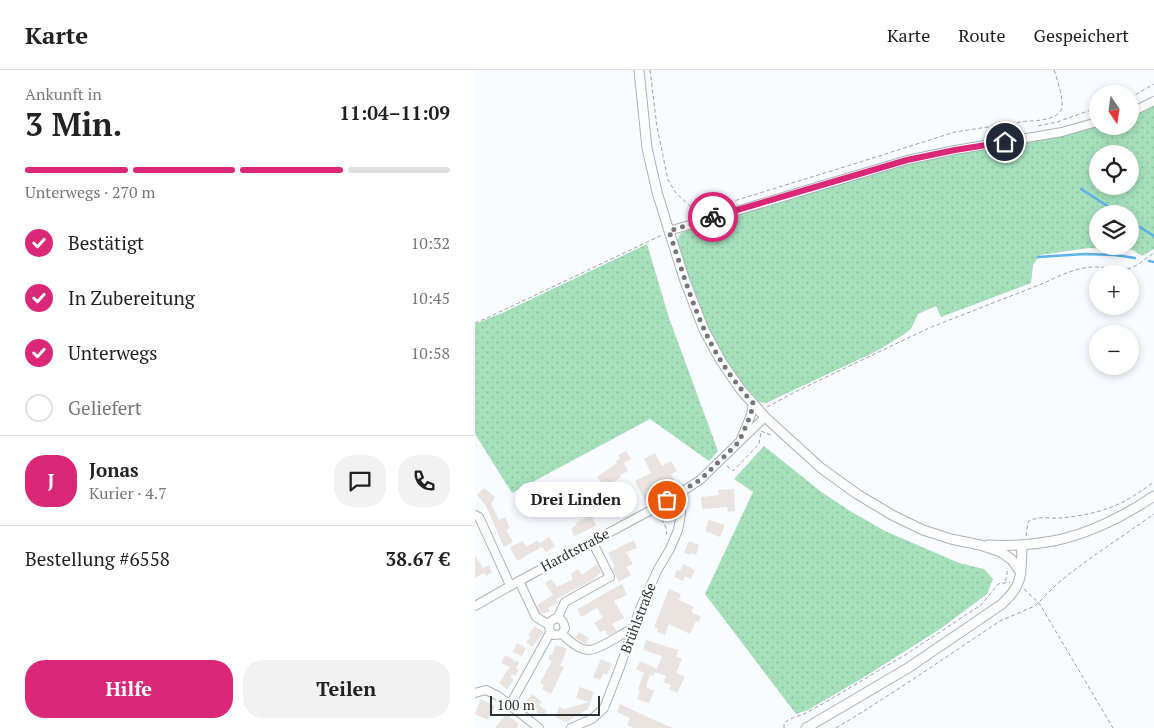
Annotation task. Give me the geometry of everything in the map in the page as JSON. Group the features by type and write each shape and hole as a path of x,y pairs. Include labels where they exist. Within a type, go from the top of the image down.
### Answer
{"main road":[{"path":"639,70 647,148 657,192 669,231 685,281 704,330 741,390 763,415 821,468 857,494 892,515 923,530 1001,552 1012,560 1021,573"},
{"path":"980,545 1024,545 1053,541 1081,534 1119,517 1154,496"},
{"path":"806,728 908,668 1002,604 1012,594 1018,584 1024,545"}],"street":[{"path":"1139,108 1154,101"},
{"path":"669,231 907,160 1062,132 1089,124"},
{"path":"739,442 751,414 753,403"},
{"name":"Hardtstraße","path":"475,606 655,508 700,480 739,442 763,415"},
{"name":"Brühlstraße","path":"575,727 592,719 604,708 639,611 658,569 679,530 681,514 680,493"},
{"path":"475,515 479,517 510,586"},
{"path":"511,705 549,629 551,621 558,618 565,602 610,577 592,541"},
{"path":"519,581 536,617 554,635 562,634"},
{"path":"558,618 563,622 565,628 562,634"},
{"path":"562,634 570,642 591,650 633,628"},
{"path":"475,693 486,690 498,696 511,705 528,725 539,728"}],"path":[{"path":"650,70 657,127 669,180 676,193 692,208 697,222"},
{"path":"695,213 955,132 1048,118 1061,110 1062,100 1055,70"},
{"path":"1139,93 1154,84"},
{"path":"1038,126 1057,122 1089,111"},
{"path":"475,323 669,231"},
{"path":"763,415 767,406 797,390 938,325 1060,275 1093,267 1126,270 1154,253"},
{"path":"720,461 733,472 759,444 761,432"},
{"path":"1024,545 1027,522 1032,518 1060,518 1114,506 1131,498 1154,482"},
{"path":"655,508 666,528 667,538"},
{"path":"836,728 864,712 1000,621 1035,606 1073,571 1154,514"},
{"path":"784,728 784,723 790,719 807,713 905,655 981,605 998,584 1005,582"},
{"path":"1018,584 1039,603 1113,728"}],"green space":[{"path":"1154,106 1154,249 1142,256 1139,254 1139,205 1089,205 1089,248 1040,255 1033,265 1031,283 941,317 936,306 918,314 911,329 877,351 766,403 759,402 740,380 716,343 703,315 676,243 680,234 688,229 912,162 1055,137 1089,128 1089,135 1139,135 1139,112"},
{"path":"647,244 669,318 718,451 709,461 650,419 512,493 475,434 475,324"},
{"path":"764,446 820,491 850,511 885,531 959,563 984,569 993,579 987,594 940,629 861,679 808,710 796,714 705,594 753,492 734,479"}],"building":[{"path":"626,451 631,459 624,463 628,471 620,475 621,477 605,488 597,477 617,463 616,461 620,459 618,455"},
{"path":"655,453 662,466 671,461 677,471 671,474 677,486 646,502 635,481 651,473 644,459"},
{"path":"484,488 495,497 491,504 499,520 505,517 510,528 506,530 513,542 504,547 486,506 477,495"},
{"path":"734,489 735,511 728,512 727,507 702,509 701,497 719,495 718,490"},
{"path":"591,515 596,526 574,536 571,528"},
{"path":"709,520 725,525 720,537 705,531"},
{"path":"549,537 555,546 546,552 542,547 517,561 510,547 523,541 526,547 538,540 540,543"},
{"path":"634,540 637,548 626,552 633,564 626,567 631,575 619,582 612,569 615,567 608,553"},
{"path":"689,541 699,545 696,555 684,553"},
{"path":"475,555 483,568 489,565 492,572 486,576 484,573 475,578"},
{"path":"597,564 601,572 593,580 556,599 558,603 548,608 550,611 543,614 540,613 537,605 553,595 545,583 551,579 557,587 573,579 571,574 578,569 582,575"},
{"path":"683,564 695,570 691,579 685,576 683,581 674,577 677,570 680,571"},
{"path":"622,584 627,595 614,601 624,618 612,624 617,631 608,636 605,630 600,632 594,623 603,618 597,608 581,617 577,609"},
{"path":"669,589 681,594 679,600 694,607 691,612 701,617 698,622 696,621 690,634 669,624 665,635 657,632 658,628 654,627"},
{"path":"535,626 544,632 532,647 526,642 531,637 528,635"},
{"path":"579,632 589,638 586,644 575,638"},
{"path":"646,640 678,650 676,657 682,659 676,673 685,677 677,693 669,689 671,685 663,682 666,676 655,672 653,676 650,675 646,687 654,691 649,703 637,699 640,690 638,689 644,673 636,669 640,661 657,669 662,656 643,650"},
{"path":"517,643 526,648 522,656 513,652"},
{"path":"556,645 567,649 560,666 564,667 551,694 542,689 544,685 540,683 552,661 548,659"},
{"path":"505,655 514,660 513,664 516,660 519,663 516,668 519,670 515,676 512,674 510,677 513,681 507,689 499,683 510,667 501,663"},
{"path":"601,659 612,664 607,675 604,673 600,680 593,677"},
{"path":"580,687 594,692 588,709 566,722 555,717 559,707 565,709 589,702 576,698"},
{"path":"532,694 542,702 539,705 547,711 543,717 525,703"},
{"path":"481,699 495,706 488,720 475,714"},
{"path":"620,704 673,728 634,728 627,725 630,718 617,712"},
{"path":"506,714 519,724 517,728 495,728"}],"waterway":[{"path":"1081,189 1106,205"},
{"path":"1139,227 1154,236"},
{"path":"1038,257 1085,254 1135,258"},
{"path":"1149,261 1154,262"}],"way so far":[{"path":"667,500 700,480 739,442 751,414 753,403 741,390 704,330 685,281 669,231 713,217"}],"place":[{"name":"Drei Linden","path":"667,500"}],"route":[{"path":"713,217 907,160 1005,142"}]}
